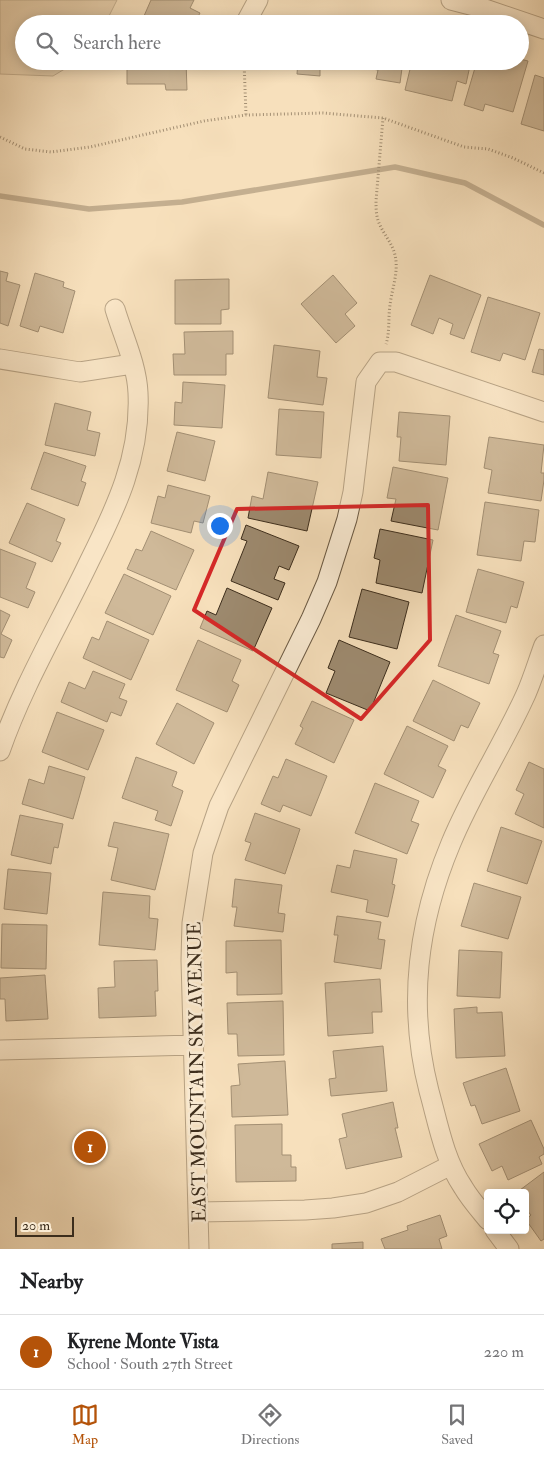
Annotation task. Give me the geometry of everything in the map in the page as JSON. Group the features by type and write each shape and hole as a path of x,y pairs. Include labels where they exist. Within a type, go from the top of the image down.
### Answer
{"street":[{"path":"250,15 258,0"},
{"path":"457,1 502,15"},
{"path":"529,25 544,30"},
{"path":"0,751 23,694 106,528 126,480 137,434 138,392 132,364 115,309"},
{"path":"0,359 80,372 132,364"},
{"path":"380,362 396,362 410,366 544,412"},
{"name":"EAST MOUNTAIN SKY AVENUE","path":"199,1249 191,960 192,923 203,853 218,806 311,619 326,582 347,519 353,492 366,382 380,362"},
{"path":"484,1215 462,1186 451,1165 442,1140 422,1064 418,1025 418,958 428,906 451,843 526,694 544,645"},
{"path":"0,1050 194,1045"},
{"path":"198,1212 333,1208 366,1203 398,1192 451,1165"},
{"path":"498,1234 509,1249"}],"path":[{"path":"244,70 246,115"},
{"path":"0,137 25,149 50,152 90,147 204,121 246,115 323,113 383,118 464,147 488,149 544,173"},
{"path":"380,362 388,340 390,306 397,270 392,245 378,220 376,201 383,118"}],"highlighted area":[{"path":"428,505 430,640 361,719 194,610 237,509"}],"shaded area":[{"path":"0,0 117,0 110,15 15,15 15,70 63,70 53,76 0,74"}],"building":[{"path":"151,0 194,0 190,8 200,13 199,15 144,15"},
{"path":"127,70 186,70 187,90 166,90 165,84 127,84"},
{"path":"297,70 320,70 320,76 297,74"},
{"path":"378,70 402,70 400,83 376,79"},
{"path":"410,70 469,70 466,84 457,81 452,101 405,90"},
{"path":"474,70 525,70 513,112 485,104 483,111 464,105"},
{"path":"535,75 544,78 544,131 521,124"},
{"path":"0,271 8,273 6,281 20,285 8,326 0,323"},
{"path":"35,273 64,282 63,287 75,291 63,333 40,326 38,332 20,326"},
{"path":"333,275 357,303 345,314 355,326 336,343 301,304"},
{"path":"430,275 481,295 464,339 450,334 453,324 439,318 433,334 411,325"},
{"path":"229,279 229,309 221,310 221,324 175,324 175,280"},
{"path":"488,297 540,313 525,360 503,353 500,361 471,352"},
{"path":"233,331 233,354 226,354 226,375 174,375 173,354 185,354 184,332"},
{"path":"274,345 320,351 317,377 327,378 323,405 268,398"},
{"path":"539,349 544,350 544,375 532,372"},
{"path":"183,382 225,385 222,428 174,425 175,402 182,403"},
{"path":"55,403 91,412 87,430 100,433 95,456 45,445"},
{"path":"279,409 324,412 321,458 276,455"},
{"path":"399,412 450,416 446,465 399,461 401,437 397,437"},
{"path":"177,432 215,441 205,481 167,471"},
{"path":"489,437 544,445 541,473 544,473 544,480 541,501 488,493 492,470 484,468"},
{"path":"44,452 86,466 81,481 86,483 78,506 31,489"},
{"path":"393,467 448,478 438,530 391,521 396,499 387,498"},
{"path":"268,472 318,482 307,531 248,518 252,496 263,499"},
{"path":"168,485 210,496 203,523 194,521 191,533 151,523 158,496 165,498"},
{"path":"485,502 539,510 535,542 524,541 521,561 477,555"},
{"path":"27,503 65,519 56,541 61,543 52,562 9,543"},
{"path":"246,525 299,546 289,570 279,566 274,579 285,583 278,600 231,581 247,541 241,539"},
{"path":"380,529 433,540 422,593 376,583 380,560 374,558"},
{"path":"151,531 194,550 176,590 127,569 136,549 142,551"},
{"path":"0,549 36,563 26,588 35,592 28,608 0,597"},
{"path":"478,569 524,582 517,608 511,606 506,623 466,612"},
{"path":"124,574 171,596 153,635 105,613"},
{"path":"227,588 272,608 253,651 200,628 207,611 216,615"},
{"path":"362,589 409,602 397,649 349,637"},
{"path":"0,610 10,615 1,634 12,640 4,658 0,657"},
{"path":"456,615 501,631 493,653 499,655 489,684 438,666"},
{"path":"107,621 149,640 131,680 83,658 92,637 99,640"},
{"path":"198,640 241,660 232,681 239,685 227,712 176,690"},
{"path":"339,640 390,662 370,711 326,693 335,671 328,668"},
{"path":"93,671 125,684 119,698 127,701 121,716 111,712 107,722 61,702 69,682 85,689"},
{"path":"433,680 480,703 468,728 461,725 454,741 413,721"},
{"path":"312,701 354,720 334,763 295,744 303,728 300,726"},
{"path":"177,703 214,723 194,764 156,744"},
{"path":"57,712 104,730 88,770 42,752"},
{"path":"407,726 448,746 438,766 446,770 433,798 384,774"},
{"path":"136,757 177,772 172,786 183,791 171,826 155,820 158,811 122,798"},
{"path":"286,759 327,776 311,816 283,805 280,812 261,804 273,776 278,778"},
{"path":"529,762 544,769 544,828 515,814 524,794 516,790"},
{"path":"49,766 85,777 73,819 22,804 29,779 44,784"},
{"path":"375,783 419,801 411,821 419,824 407,854 355,833"},
{"path":"255,813 300,829 285,874 245,860 251,843 245,841"},
{"path":"20,815 63,824 58,848 54,847 51,864 11,855"},
{"path":"114,822 169,834 155,890 111,880 118,848 108,846"},
{"path":"501,827 542,841 527,884 487,871"},
{"path":"354,850 397,859 392,884 395,885 388,917 366,912 368,900 331,892 337,865 350,868"},
{"path":"8,869 51,873 47,914 4,909"},
{"path":"235,879 282,885 278,913 285,914 283,932 234,926 237,907 232,907"},
{"path":"474,883 521,897 508,939 461,926"},
{"path":"103,892 150,896 149,918 158,919 155,950 99,945"},
{"path":"337,916 381,922 378,939 385,940 381,969 334,962 338,935 334,935"},
{"path":"2,924 47,925 46,969 1,968"},
{"path":"281,940 282,994 237,995 237,972 226,973 226,941"},
{"path":"459,950 502,952 500,998 457,996"},
{"path":"157,960 158,991 155,991 156,1016 99,1018 98,988 115,987 114,961"},
{"path":"45,975 48,1019 6,1021 5,999 0,999 0,978"},
{"path":"380,979 382,1012 372,1012 373,1033 328,1036 325,983"},
{"path":"283,1001 284,1055 238,1056 237,1034 228,1034 227,1003"},
{"path":"477,1007 477,1013 502,1012 505,1056 456,1058 454,1009"},
{"path":"383,1046 387,1091 331,1096 329,1079 336,1078 333,1051"},
{"path":"285,1061 288,1115 232,1117 231,1086 240,1085 238,1064"},
{"path":"506,1068 520,1111 482,1124 475,1105 471,1106 463,1083"},
{"path":"393,1102 398,1128 395,1128 402,1157 346,1169 339,1139 347,1137 342,1114"},
{"path":"531,1120 544,1149 544,1154 539,1157 542,1164 508,1180 502,1166 492,1171 479,1144"},
{"path":"282,1124 282,1155 291,1155 291,1167 296,1167 296,1181 236,1182 235,1125"},
{"path":"544,1172 544,1239 541,1241 529,1224 529,1217 531,1215 529,1213 529,1189 521,1189"},
{"path":"440,1215 447,1236 439,1239 442,1249 385,1249 381,1239 408,1230 407,1226"},
{"path":"363,1242 363,1249 332,1249 332,1244"}],"waterway":[{"path":"0,196 89,209 182,202 395,167 465,183 544,225"}],"place":[{"name":"Kyrene Monte Vista","path":"90,1147"}]}
